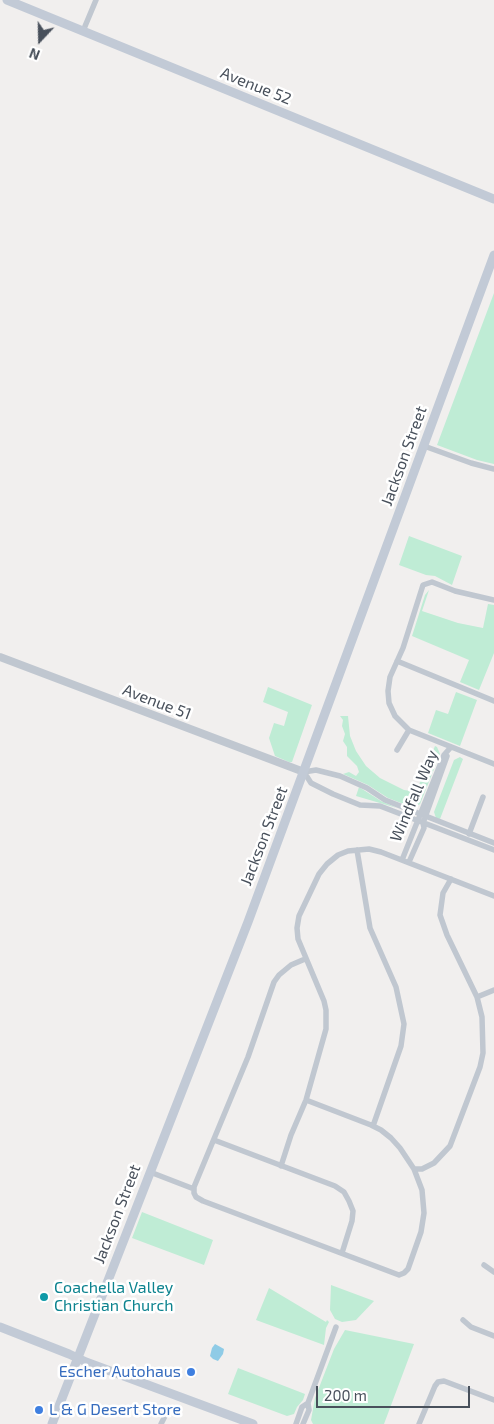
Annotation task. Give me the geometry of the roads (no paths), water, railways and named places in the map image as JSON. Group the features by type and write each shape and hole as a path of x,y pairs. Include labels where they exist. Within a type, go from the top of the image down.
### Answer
{"main road":[{"name":"Avenue 52","path":"7,0 494,199"},
{"name":"Jackson Street","path":"52,1424 248,922 494,255"},
{"path":"0,1328 254,1424"}],"street":[{"path":"83,31 96,0"},
{"path":"424,446 470,463 494,469"},
{"path":"494,600 456,591 432,582 426,584 422,588 403,648 390,677 388,698 395,716 409,730 494,764"},
{"name":"Avenue 51","path":"0,658 304,772"},
{"path":"397,661 494,701"},
{"path":"397,750 409,730"},
{"name":"Windfall Way","path":"406,861 444,755 451,747"},
{"path":"494,843 469,834 422,819 380,806 360,805 311,783 304,772 316,770 340,776 367,788 385,800 422,819 494,850"},
{"path":"469,834 483,797"},
{"path":"281,1166 291,1135 306,1100 324,1042 327,1019 324,1001 298,939 296,928 309,892 319,874 338,855 348,851 369,849 406,861 494,896"},
{"path":"357,850 370,928 396,987 404,1024 401,1046 373,1126"},
{"path":"414,1170 422,1169 434,1163 450,1146 480,1067 484,1040 482,1017 477,997 447,935 440,915 443,893 451,879"},
{"path":"306,959 291,964 274,982 248,1057 194,1189 196,1196 203,1201 399,1275 408,1269 421,1232 424,1213 422,1190 414,1170 391,1138 373,1126 306,1100"},
{"path":"477,997 494,990"},
{"path":"214,1140 335,1186 345,1193 353,1210 352,1221 342,1253"},
{"path":"150,1172 194,1189"},
{"path":"484,1265 494,1272"},
{"path":"463,1320 471,1327 494,1336"},
{"path":"303,1424 309,1410 308,1402 336,1328"},
{"path":"419,1424 438,1382 444,1381 494,1400"},
{"path":"296,1424 302,1407 308,1402"},
{"path":"161,1424 165,1416"}],"water":[{"path":"215,1344 224,1349 218,1361 210,1356"}],"place":[{"name":"Coachella Valley Christian Church","path":"44,1297"},
{"name":"Escher Autohaus","path":"191,1372"},
{"name":"L & G Desert Store","path":"39,1410"}]}
